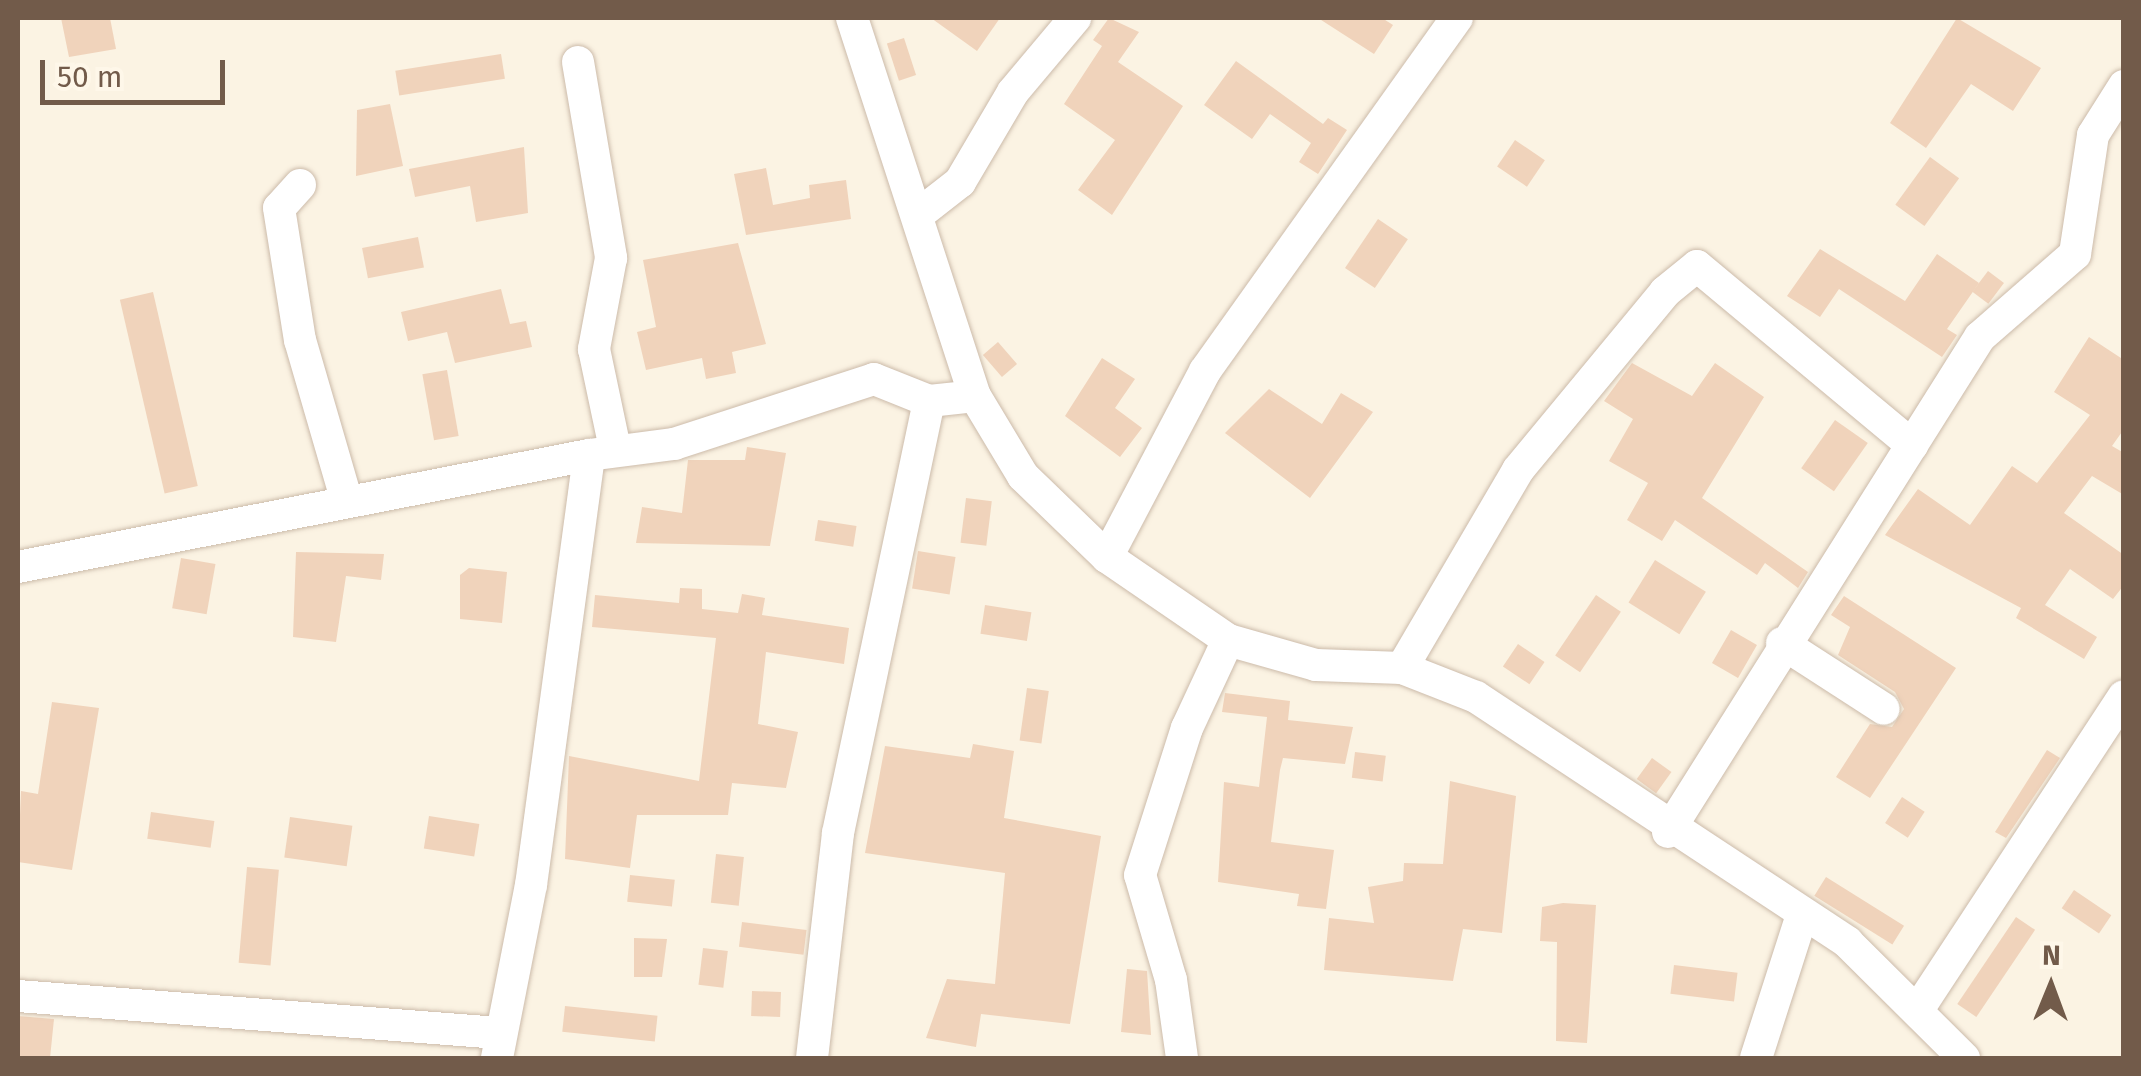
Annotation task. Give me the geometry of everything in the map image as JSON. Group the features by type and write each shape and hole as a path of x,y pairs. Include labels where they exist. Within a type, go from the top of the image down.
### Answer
{"street":[{"path":"852,18 918,214 950,340 975,396 1022,476 1108,557 1228,640 1316,665 1402,668 1476,697 1668,832 1884,970 1964,1058"},
{"path":"918,214 960,182 1012,92 1076,18"},
{"path":"1108,557 1206,371 1457,18"},
{"path":"18,996 498,1046 531,885 602,452 594,349 612,258 578,62"},
{"path":"1668,832 1782,644 1980,337 2075,254 2093,134 2124,86"},
{"path":"300,186 280,208 300,340 346,498"},
{"path":"1402,668 1518,470 1665,292 1697,266 1912,445"},
{"path":"18,567 346,498 602,452 674,444 874,378 929,401 975,396"},
{"path":"812,1058 838,833 929,401"},
{"path":"1188,1056 1140,875 1186,728 1228,640"},
{"path":"1782,644 1884,709"},
{"path":"1919,1008 2124,696"},
{"path":"1756,1058 1801,918"}],"building":[{"path":"61,18 110,18 116,49 69,57"},
{"path":"931,18 1000,18 977,51"},
{"path":"1109,18 1139,32 1118,62 1183,106 1112,215 1078,190 1115,140 1064,104 1102,46 1093,40"},
{"path":"1318,18 1382,18 1393,25 1374,54"},
{"path":"1957,18 2041,68 2013,111 1971,84 1926,148 1890,123"},
{"path":"904,38 916,75 899,81 887,44"},
{"path":"501,54 505,79 399,95 395,71"},
{"path":"1236,61 1323,124 1328,118 1347,130 1318,174 1299,162 1311,143 1270,114 1252,139 1204,105"},
{"path":"390,104 403,166 356,176 357,110"},
{"path":"1515,140 1545,160 1527,187 1497,167"},
{"path":"524,147 528,213 476,222 470,186 415,197 409,169"},
{"path":"1930,157 1959,178 1924,226 1895,205"},
{"path":"766,168 773,205 810,198 809,185 846,180 851,219 746,235 734,174"},
{"path":"1378,219 1408,239 1375,288 1345,268"},
{"path":"418,237 424,267 368,278 362,248"},
{"path":"738,243 766,344 732,352 736,373 706,379 702,358 646,370 637,332 656,327 643,260"},
{"path":"1820,249 1905,301 1937,254 1979,283 1947,329 1957,335 1942,357 1839,289 1820,317 1787,296"},
{"path":"1988,271 2004,283 1988,304 1972,292"},
{"path":"501,289 510,324 526,321 532,347 455,363 447,332 408,341 401,312"},
{"path":"153,292 198,486 165,494 120,300"},
{"path":"2089,337 2124,360 2124,429 2112,446 2124,453 2124,495 2092,476 2064,513 2124,555 2124,585 2113,599 2070,569 2045,605 2097,637 2084,659 2016,618 2021,608 1885,535 1918,489 1970,525 2012,466 2037,483 2090,415 2054,392"},
{"path":"998,342 1017,364 1002,377 983,355"},
{"path":"1102,358 1135,379 1115,408 1142,428 1120,457 1065,416"},
{"path":"1632,363 1692,396 1715,363 1764,397 1702,498 1808,572 1798,588 1765,563 1757,575 1675,520 1662,541 1627,520 1648,483 1609,461 1633,419 1604,401"},
{"path":"447,370 459,436 434,440 422,374"},
{"path":"1269,389 1322,424 1341,393 1373,412 1310,498 1225,433"},
{"path":"1835,420 1868,443 1834,491 1801,468"},
{"path":"747,447 786,453 770,546 636,543 642,507 682,513 688,460 745,460"},
{"path":"966,498 992,501 986,546 961,543"},
{"path":"818,520 857,526 853,547 815,541"},
{"path":"918,551 956,557 950,594 912,589"},
{"path":"296,552 384,554 381,580 346,576 336,642 293,637"},
{"path":"181,558 215,564 207,614 172,608"},
{"path":"1655,560 1706,592 1679,634 1629,602"},
{"path":"469,568 507,572 502,623 460,619 460,575"},
{"path":"680,588 702,589 702,609 738,613 742,594 765,598 762,615 849,628 844,664 766,652 758,724 798,732 786,788 732,783 728,815 637,815 630,868 565,859 569,756 699,781 716,638 592,627 595,595 679,603"},
{"path":"1596,595 1621,612 1580,672 1555,656"},
{"path":"1844,596 1956,668 1870,798 1836,777 1870,724 1892,727 1904,709 1895,692 1838,655 1850,627 1831,615"},
{"path":"985,605 1031,612 1027,641 980,634"},
{"path":"1731,630 1757,645 1738,678 1712,663"},
{"path":"1518,644 1545,662 1529,684 1503,666"},
{"path":"1027,688 1049,691 1041,744 1020,740"},
{"path":"1225,693 1290,701 1288,720 1353,727 1345,764 1283,758 1280,770 1271,842 1334,850 1326,909 1297,906 1299,894 1218,882 1224,782 1259,787 1267,717 1222,712"},
{"path":"52,702 99,708 72,870 18,862 21,791 38,794"},
{"path":"973,744 1014,751 1004,818 1101,836 1070,1024 981,1014 976,1047 926,1038 947,979 995,984 1005,873 865,853 885,746 970,758"},
{"path":"2047,750 2060,758 2006,838 1995,832"},
{"path":"1355,752 1386,756 1383,782 1352,778"},
{"path":"1652,758 1671,772 1656,793 1637,779"},
{"path":"1450,781 1516,796 1502,933 1463,929 1453,981 1324,970 1329,918 1374,923 1368,887 1403,881 1404,863 1443,864"},
{"path":"1902,797 1925,812 1908,838 1885,823"},
{"path":"151,812 214,821 211,848 147,839"},
{"path":"429,816 479,824 474,857 424,849"},
{"path":"290,817 352,826 347,866 284,858"},
{"path":"716,854 744,857 739,906 711,903"},
{"path":"247,867 279,870 271,965 239,963"},
{"path":"630,875 675,880 672,907 627,902"},
{"path":"1826,877 1904,926 1892,944 1814,896"},
{"path":"2074,890 2111,915 2099,933 2062,908"},
{"path":"1563,903 1596,905 1587,1043 1556,1041 1557,942 1540,941 1542,907"},
{"path":"2016,917 2035,930 1976,1017 1957,1004"},
{"path":"742,922 807,930 803,955 739,947"},
{"path":"634,938 667,939 662,977 634,977"},
{"path":"703,948 728,951 723,988 698,985"},
{"path":"1674,965 1738,973 1734,1002 1670,994"},
{"path":"1127,969 1147,971 1151,1035 1121,1032"},
{"path":"752,991 781,992 780,1017 751,1016"},
{"path":"565,1006 657,1016 655,1042 562,1032"},
{"path":"18,1016 54,1019 50,1058 18,1058"}]}
